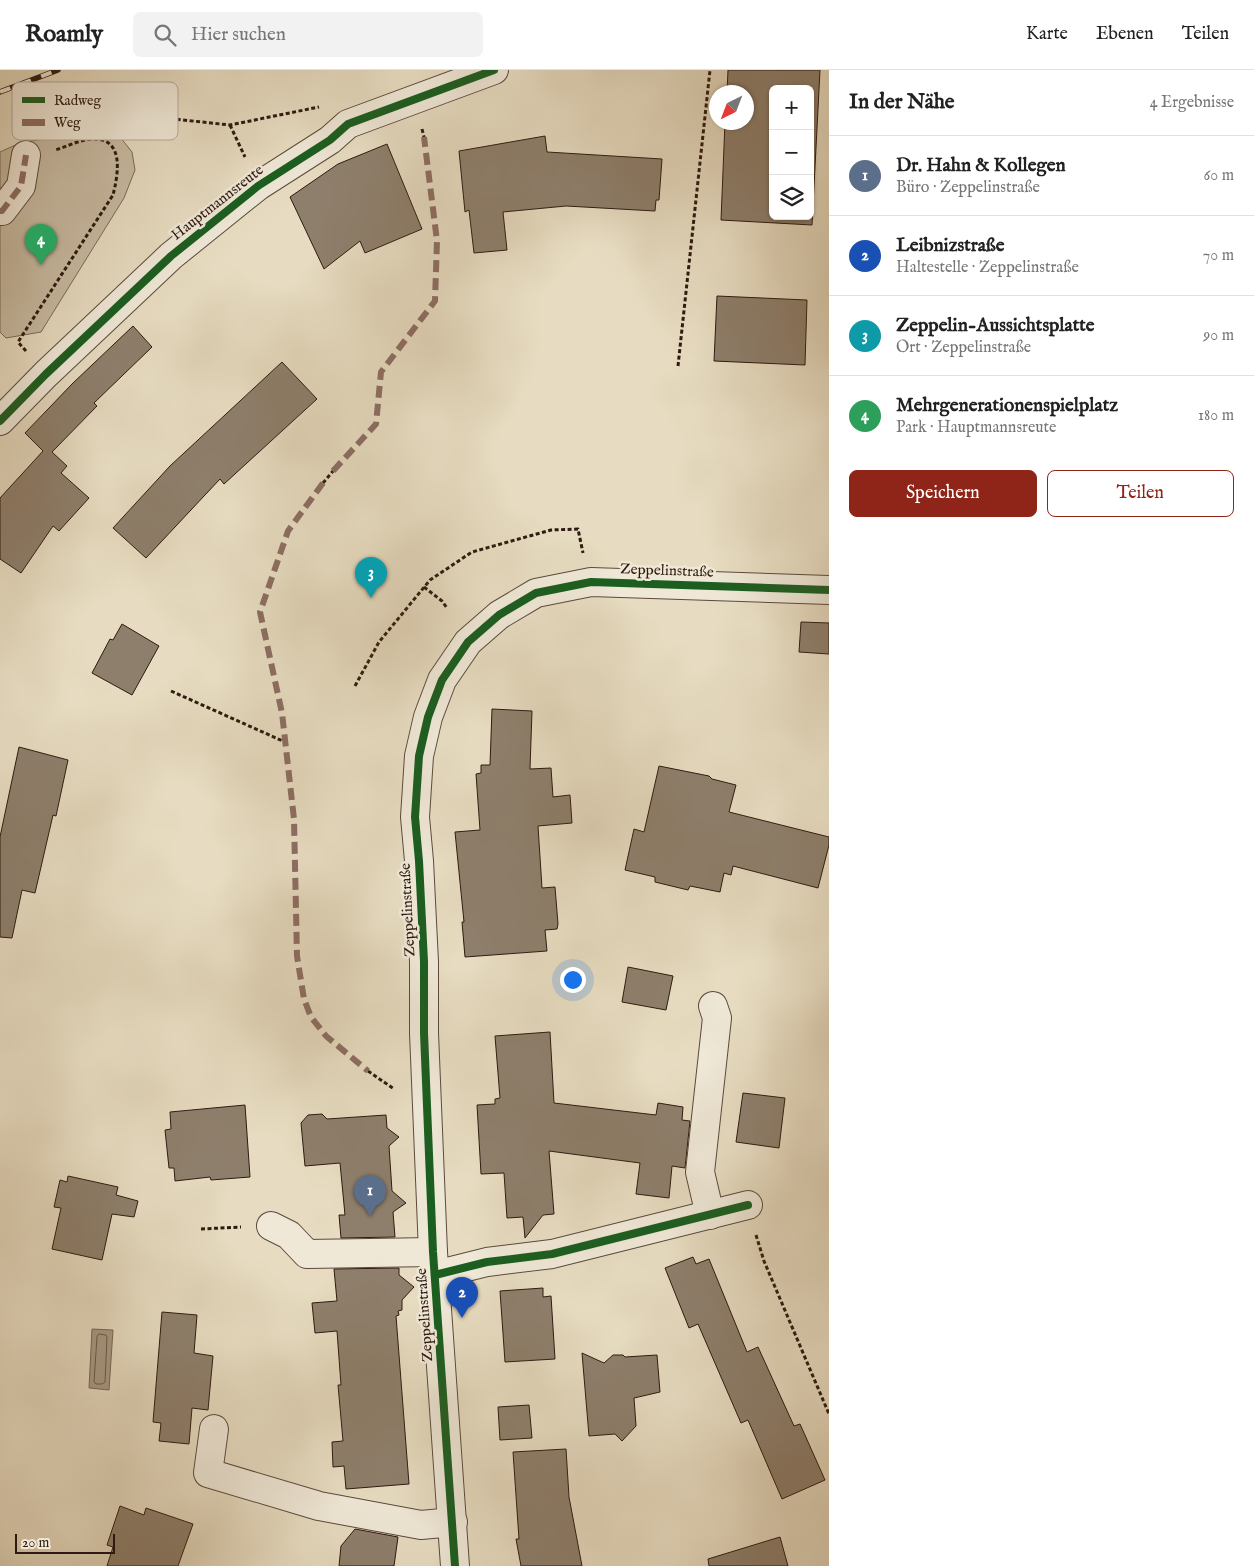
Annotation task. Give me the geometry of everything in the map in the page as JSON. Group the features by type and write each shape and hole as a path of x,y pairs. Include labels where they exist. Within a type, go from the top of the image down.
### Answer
{"street":[{"name":"Hauptmannsreute","path":"0,421 46,374 171,256 258,186 330,140 348,124 494,70"},
{"path":"0,211 2,211 21,186 26,156"},
{"name":"Zeppelinstraße","path":"455,1566 434,1264 424,1033 424,962 419,861 414,817 420,756 428,717 442,680 468,642 499,615 536,593 592,582 829,590"},
{"path":"710,1215 700,1172 717,1018 713,1006"},
{"path":"271,1226 289,1236 306,1254 434,1264 487,1262 552,1254 748,1205"},
{"path":"214,1430 208,1472 319,1506 421,1525 453,1522"}],"path":[{"path":"678,366 710,70"},
{"path":"178,119 230,125 329,105 348,124"},
{"path":"230,125 246,160"},
{"path":"19,140 26,156 52,151 88,140"},
{"path":"28,353 18,342 113,195 118,174 118,161 113,149 104,140"},
{"path":"323,483 333,471"},
{"path":"355,686 379,642 430,580 472,552 551,530 578,530 592,582"},
{"path":"424,587 442,601 447,608"},
{"path":"171,691 285,742"},
{"path":"368,1071 399,1093"},
{"path":"748,1205 764,1261 829,1414"},
{"path":"201,1229 271,1226"}],"shaded area":[{"path":"37,140 122,140 132,152 135,170 124,198 41,332 6,338 0,332 0,152 20,143"}],"water":[{"path":"92,1329 113,1330 109,1390 89,1388"}],"building":[{"path":"728,70 820,70 814,186 814,85 769,85 769,220 812,220 812,225 721,220 725,130 754,130 754,85 727,85"},
{"path":"545,136 547,152 662,159 659,200 656,200 655,211 566,206 503,212 507,250 474,253 469,210 465,212 459,151"},
{"path":"387,144 422,229 365,253 360,241 324,269 290,197 338,164"},
{"path":"717,296 807,300 805,365 714,361"},
{"path":"133,326 152,347 94,403 97,406 52,452 67,466 61,473 89,498 59,531 53,526 21,573 0,559 0,498 43,451 25,433 72,384"},
{"path":"282,362 317,399 224,484 220,479 146,558 113,528 170,466"},
{"path":"801,622 829,623 829,654 799,652"},
{"path":"122,624 159,646 132,695 92,673 110,639 113,640"},
{"path":"492,709 532,711 530,769 551,768 553,797 570,795 572,823 538,826 542,888 555,887 558,924 557,929 545,930 547,951 465,957 462,922 464,922 455,832 480,830 476,774 481,773 481,765 490,765"},
{"path":"19,747 68,760 56,816 53,815 35,893 22,890 12,938 0,937 0,837"},
{"path":"659,766 709,776 712,779 736,785 729,812 829,837 829,845 818,888 733,866 731,875 724,873 720,892 690,886 688,890 655,882 655,877 625,870 634,829 644,832"},
{"path":"628,967 673,976 666,1010 622,1002"},
{"path":"550,1032 554,1103 656,1115 658,1103 683,1107 682,1120 690,1121 685,1168 672,1166 669,1198 636,1194 640,1163 549,1151 554,1214 543,1215 525,1238 523,1217 507,1218 504,1173 481,1174 477,1105 495,1104 495,1099 500,1098 495,1036"},
{"path":"743,1093 785,1098 779,1148 736,1142"},
{"path":"245,1105 250,1177 211,1180 210,1177 175,1181 174,1168 169,1168 165,1130 171,1129 170,1112"},
{"path":"322,1114 327,1119 386,1115 387,1128 399,1137 389,1146 392,1191 406,1203 393,1212 395,1237 341,1238 339,1215 345,1215 340,1163 305,1166 301,1123 308,1115"},
{"path":"68,1176 118,1187 116,1195 138,1201 134,1217 112,1214 102,1260 52,1249 61,1208 54,1207 60,1180 67,1182"},
{"path":"693,1257 696,1264 709,1259 747,1352 758,1347 794,1426 800,1424 825,1480 782,1499 748,1420 741,1423 698,1324 689,1328 665,1268"},
{"path":"399,1268 399,1275 414,1287 402,1300 402,1310 398,1311 399,1315 396,1316 409,1484 346,1489 344,1466 333,1467 332,1442 343,1441 338,1385 341,1385 337,1331 315,1333 312,1303 337,1301 334,1269"},
{"path":"543,1288 543,1297 551,1296 555,1359 505,1362 500,1291"},
{"path":"162,1312 197,1315 194,1353 213,1356 208,1410 192,1408 189,1444 159,1441 161,1423 153,1422"},
{"path":"582,1353 604,1363 613,1355 623,1355 625,1357 657,1355 660,1392 634,1398 636,1426 622,1441 615,1434 589,1436"},
{"path":"529,1405 532,1438 500,1440 498,1407"},
{"path":"566,1449 569,1497 582,1566 521,1566 516,1539 519,1539 513,1452"},
{"path":"120,1506 144,1515 146,1508 193,1524 178,1566 107,1566 113,1547 107,1545"},
{"path":"355,1529 398,1537 394,1566 339,1566 341,1546"},
{"path":"780,1537 788,1566 709,1566 708,1559"}],"railway":[{"path":"26,82 58,70"},
{"path":"0,92 12,87"}],"marked path":[{"path":"333,471 376,424 381,372 435,301 437,241 424,137"},
{"path":"0,211 2,211 21,186 26,155"},
{"path":"323,483 288,531 260,612 282,713 294,819 297,956 304,999 311,1017 326,1036 368,1071"}],"cycle path":[{"path":"0,421 46,374 171,256 258,186 330,140 348,124 494,70"},
{"path":"455,1566 433,1252 424,1033 424,962 415,817 419,756 428,717 442,680 468,642 499,615 536,593 591,582 829,590"},
{"path":"435,1275 487,1262 552,1254 748,1205"}],"place":[{"name":"Mehrgenerationenspielplatz","path":"41,265"},
{"name":"Zeppelin-Aussichtsplatte","path":"371,598"},
{"name":"Dr. Hahn & Kollegen","path":"370,1216"},
{"name":"Leibnizstraße","path":"462,1318"}]}
